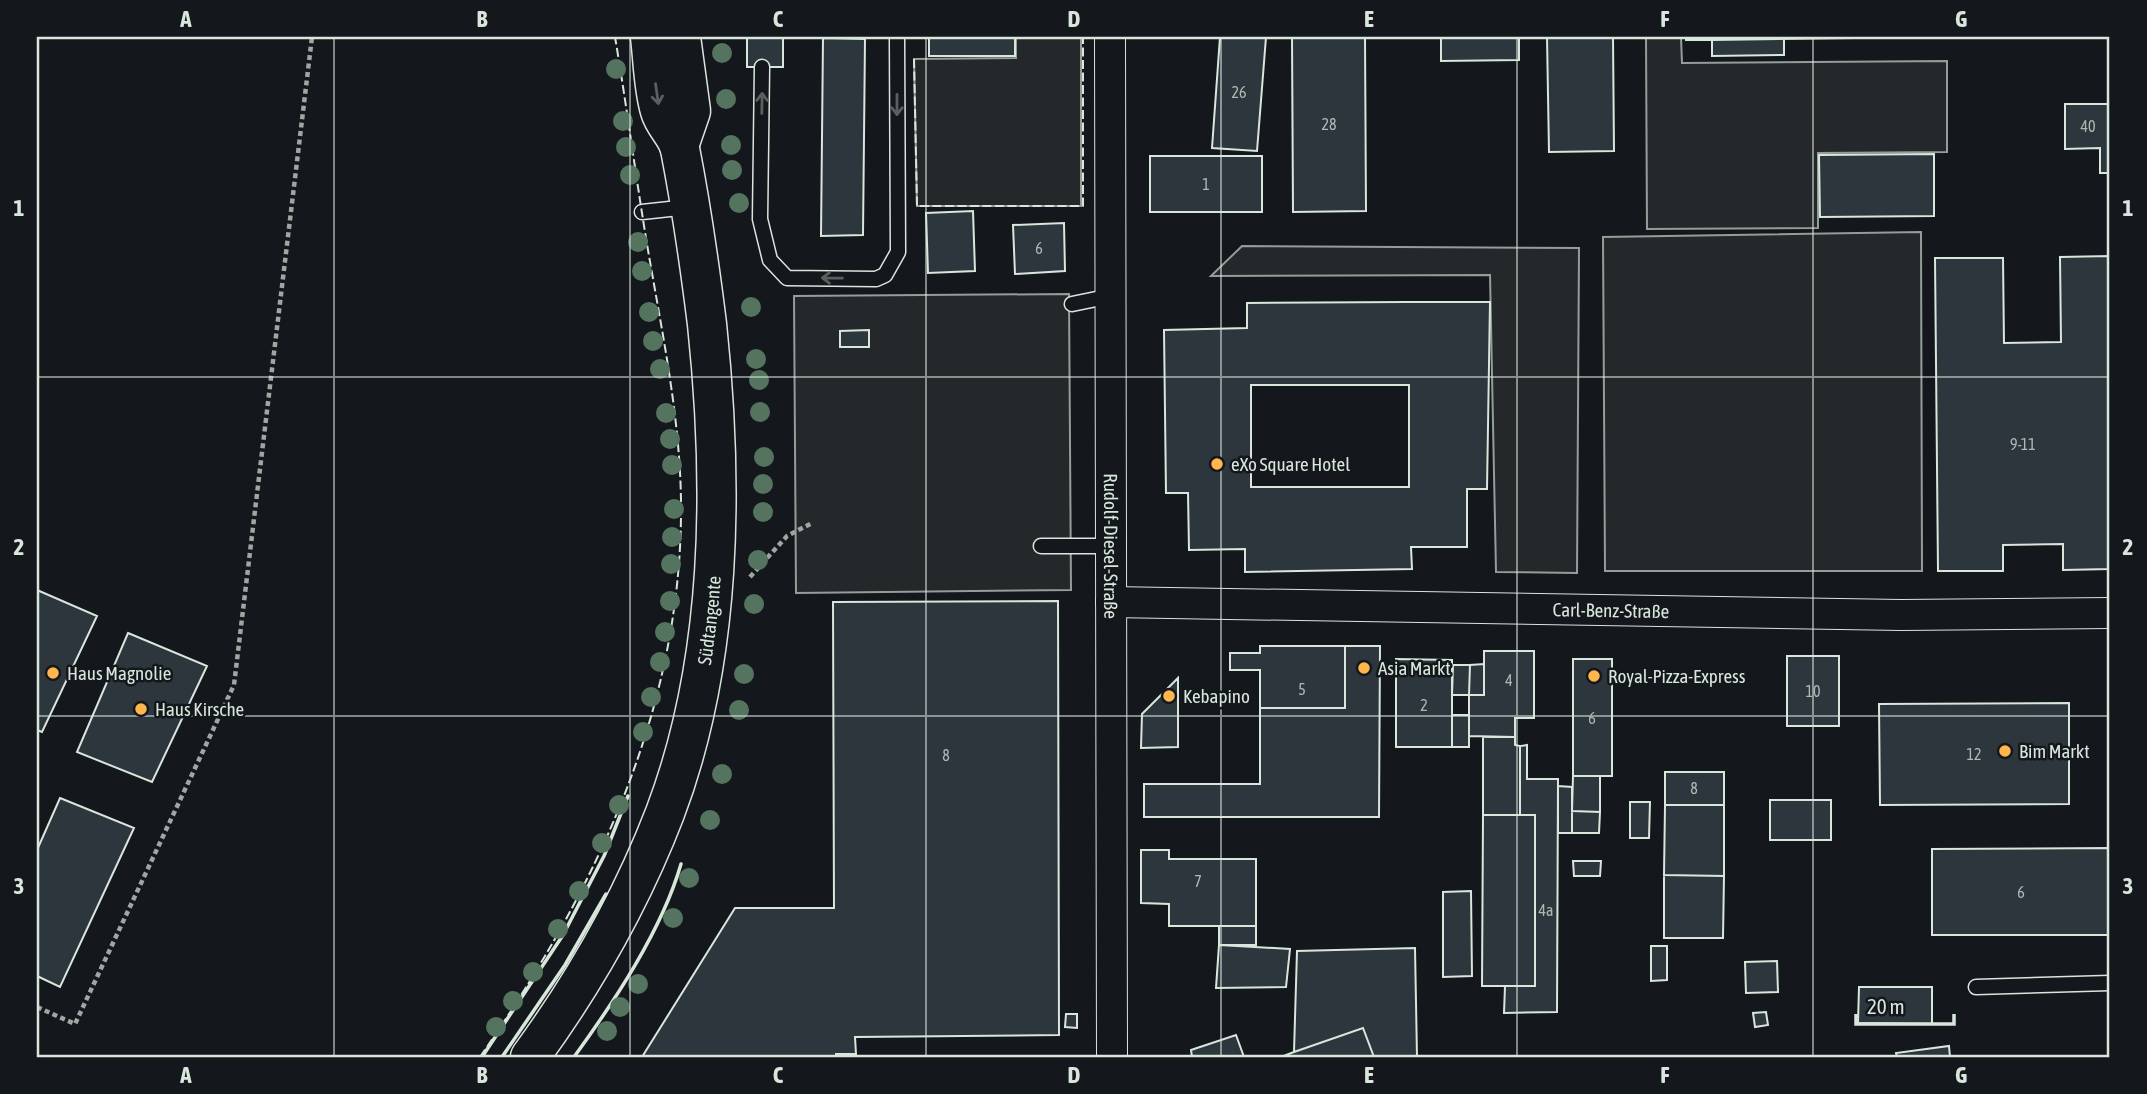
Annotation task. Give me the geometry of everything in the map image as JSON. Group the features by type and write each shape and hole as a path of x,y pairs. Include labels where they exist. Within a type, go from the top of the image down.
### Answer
{"main road":[{"name":"Südtangente","path":"530,1057 581,981 619,912 665,813 694,713 714,574 716,468 707,324 679,146 660,112 650,37"},
{"name":"Südtangente","path":"679,146 691,111 681,37"}],"street":[{"name":"Rudolf-Diesel-Straße","path":"1110,37 1112,1057"},
{"name":"Carl-Benz-Straße","path":"1111,602 1900,615 2110,613"}],"lane":[{"path":"762,66 760,219 770,260 787,278 876,279 886,275 898,252 897,37"},
{"path":"642,212 688,207"},
{"path":"1072,304 1111,296"},
{"path":"1041,546 1111,546"},
{"path":"1976,987 2110,983"}],"path":[{"path":"37,1007 75,1024 234,685 312,37"},
{"path":"744,584 787,536 812,523"}],"shaded area":[{"path":"1016,37 1081,37 1081,206 917,206 914,59 1016,58"},
{"path":"1646,37 1681,37 1682,63 1947,61 1947,152 1818,153 1818,228 1647,229"},
{"path":"1921,232 1922,571 1605,571 1603,237"},
{"path":"1242,246 1579,248 1577,573 1496,572 1490,275 1211,276"},
{"path":"1069,294 1071,590 796,593 794,296"}],"building":[{"path":"747,37 783,37 783,67 747,67"},
{"path":"929,37 1015,37 1015,56 929,56"},
{"path":"1220,37 1266,37 1257,151 1212,148"},
{"path":"1292,37 1365,37 1366,211 1293,212"},
{"path":"1441,37 1519,37 1519,60 1441,61"},
{"path":"1547,37 1613,37 1614,151 1549,152"},
{"path":"1686,37 1932,37 1686,40"},
{"path":"823,38 865,39 863,235 821,236"},
{"path":"1784,39 1784,55 1712,56 1712,40"},
{"path":"2065,104 2110,104 2110,173 2100,173 2100,148 2065,149"},
{"path":"1934,154 1934,216 1820,217 1819,155"},
{"path":"1150,156 1262,156 1262,212 1150,212"},
{"path":"973,211 975,271 928,273 926,213"},
{"path":"1064,223 1065,271 1015,274 1013,225"},
{"path":"2110,256 2110,569 2063,570 2063,544 2003,545 2003,571 1938,571 1935,258 2003,258 2004,343 2061,342 2060,257"},
{"path":"1490,302 1487,489 1467,489 1467,547 1411,547 1412,569 1245,572 1245,549 1189,550 1188,493 1166,493 1164,330 1247,328 1247,303","holes":["1251,385 1409,385 1409,487 1251,487"]},
{"path":"869,330 869,347 840,347 840,331"},
{"name":"Haus Magnolie","path":"37,590 97,616 42,732 37,730"},
{"path":"1058,601 1059,1035 855,1037 856,1054 836,1054 836,1057 642,1057 735,908 834,908 833,602"},
{"name":"Haus Kirsche","path":"128,633 207,666 152,782 77,752"},
{"path":"1260,646 1345,646 1345,708 1260,708 1260,670 1230,670 1230,653 1260,653"},
{"path":"1345,646 1380,646 1379,817 1144,817 1144,784 1260,784 1260,708 1345,708"},
{"path":"1484,651 1534,651 1534,718 1515,718 1515,737 1469,736 1469,695 1484,695"},
{"path":"1787,656 1839,656 1839,726 1787,726"},
{"path":"1396,659 1452,660 1452,747 1396,747"},
{"path":"1573,659 1612,659 1612,776 1573,776"},
{"path":"1484,664 1484,695 1469,695 1470,665"},
{"path":"1453,665 1470,665 1469,695 1452,695"},
{"name":"Kebapino","path":"1178,678 1178,747 1141,748 1142,714"},
{"path":"2069,703 2069,804 1880,805 1879,704"},
{"path":"1452,715 1469,715 1469,747 1452,747"},
{"path":"1483,737 1515,737 1515,745 1520,746 1520,815 1483,815"},
{"path":"1527,745 1527,779 1558,779 1557,1012 1504,1013 1505,986 1535,986 1535,815 1520,815 1520,746"},
{"path":"1665,772 1724,772 1724,805 1665,805"},
{"path":"1573,776 1600,776 1600,812 1572,811"},
{"path":"1558,786 1572,787 1572,833 1558,833"},
{"path":"60,798 134,828 60,987 37,976 37,850"},
{"path":"1770,800 1831,800 1831,840 1770,840"},
{"path":"1630,802 1650,802 1649,838 1630,838"},
{"path":"1665,805 1724,805 1724,876 1664,875"},
{"path":"1572,811 1600,812 1599,833 1572,833"},
{"path":"1483,815 1535,815 1535,986 1482,986"},
{"path":"2110,848 2110,935 1932,935 1932,849"},
{"path":"1141,850 1169,850 1169,859 1256,859 1256,926 1169,926 1169,904 1141,903"},
{"path":"1573,861 1601,861 1600,876 1574,876"},
{"path":"1664,875 1724,876 1723,938 1664,938"},
{"path":"1471,891 1472,976 1443,977 1443,892"},
{"path":"1219,926 1256,926 1256,945 1219,945"},
{"path":"1219,945 1290,949 1286,987 1216,988"},
{"path":"1651,946 1667,946 1667,980 1651,981"},
{"path":"1415,948 1417,1057 1374,1057 1363,1028 1294,1052 1297,951"},
{"path":"1777,961 1778,992 1746,993 1745,962"},
{"path":"1859,987 1932,987 1932,1024 1858,1023"},
{"path":"1766,1012 1768,1025 1755,1027 1753,1013"},
{"path":"1066,1014 1077,1014 1077,1028 1065,1027"},
{"path":"1363,1028 1374,1057 1281,1057 1294,1052"},
{"path":"1236,1035 1244,1057 1192,1057 1191,1050"},
{"path":"1949,1046 1950,1057 1897,1057 1896,1053"}],"fence":[{"path":"480,1057 521,996 558,933 592,868 622,801 646,733 664,663 676,590 681,516 675,415 615,37"},
{"path":"914,59 917,206 1083,206 1083,37"}],"wall":[{"path":"482,1057 563,935 604,856 628,796"},
{"path":"574,1057 605,1013 649,940 673,889 681,864"},
{"path":"502,1057 565,965 606,894"}],"place":[{"name":"eXo Square Hotel","path":"1217,464"},
{"name":"Asia Markt","path":"1364,668"},
{"name":"Haus Magnolie","path":"53,673"},
{"name":"Royal-Pizza-Express","path":"1594,676"},
{"name":"Kebapino","path":"1169,696"},
{"name":"Haus Kirsche","path":"141,709"},
{"name":"Bim Markt","path":"2005,751"}]}
